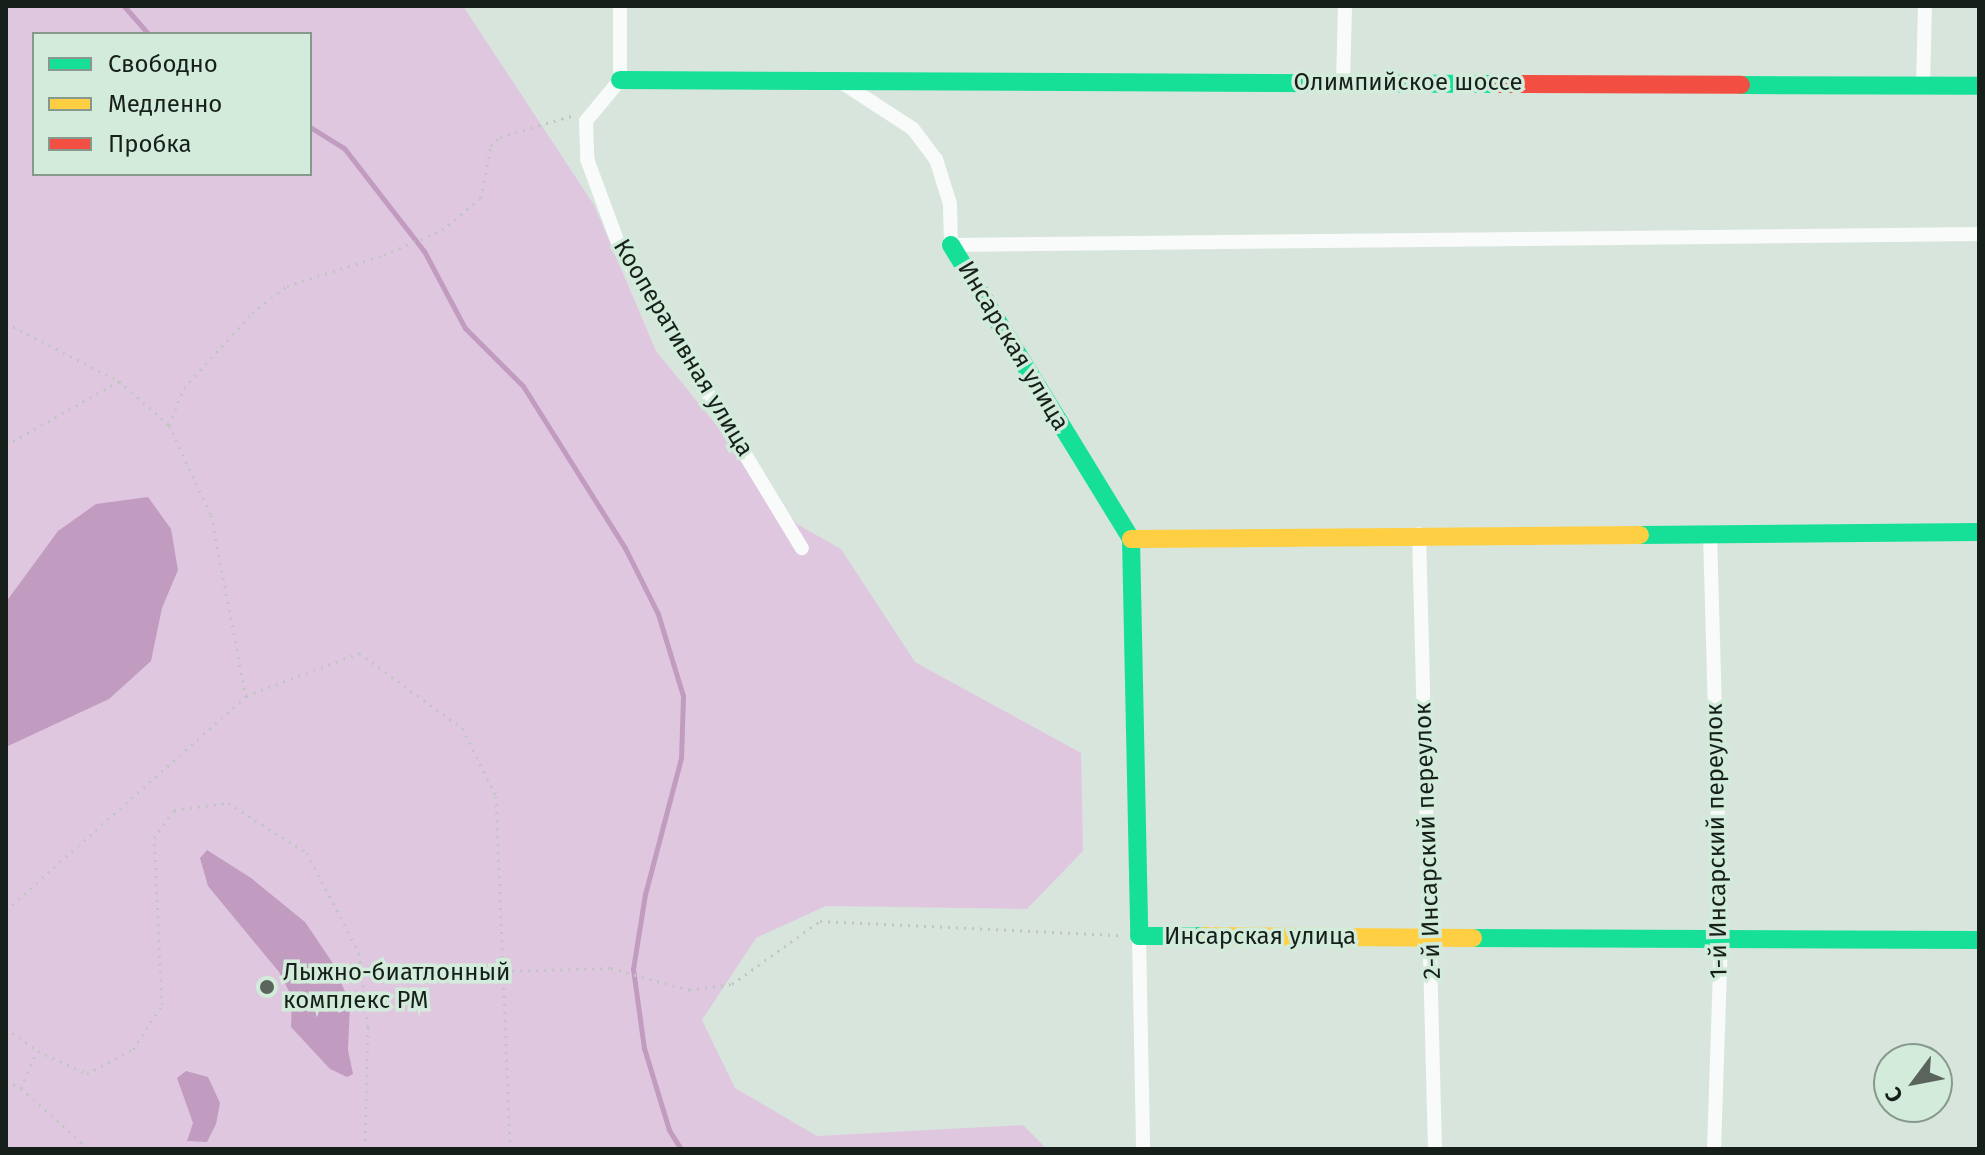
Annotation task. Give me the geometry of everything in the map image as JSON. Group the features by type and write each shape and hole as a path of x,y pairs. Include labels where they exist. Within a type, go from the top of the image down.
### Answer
{"street":[{"path":"620,6 620,80"},
{"path":"1343,83 1345,6"},
{"path":"1923,86 1925,6"},
{"name":"Олимпийское шоссе","path":"620,80 1979,86"},
{"name":"Кооперативная улица","path":"620,80 586,121 587,159 620,248 802,548"},
{"path":"837,80 913,129 936,159 950,204 951,245 1979,234"},
{"name":"Инсарская улица","path":"951,245 1131,539 1139,936 1979,940"},
{"path":"1131,539 1419,534 1979,532"},
{"name":"1-й Инсарский переулок","path":"1710,533 1721,939 1714,1149"},
{"name":"2-й Инсарский переулок","path":"1419,534 1435,1149"},
{"path":"1139,936 1143,1149"}],"path":[{"path":"169,425 184,388 252,313 287,286 384,255 442,230 481,198 491,146 500,137 595,109"},
{"path":"6,323 119,381 169,425 211,515 246,696"},
{"path":"6,445 119,381"},
{"path":"6,910 246,696 359,653 462,728 496,796 510,1149"},
{"path":"6,1028 38,1051 87,1074 133,1049 162,1005 154,838 174,810 228,803 307,853 359,953 368,1027 365,1149"},
{"path":"503,971 611,968 689,990 732,984 820,921 1139,936"},
{"path":"21,1088 38,1051"},
{"path":"6,1081 21,1088 89,1149"}],"shaded area":[{"path":"6,6 463,6 594,205 656,351 797,524 841,549 915,662 1081,753 1083,851 1027,909 826,906 756,938 702,1020 735,1088 817,1136 1023,1125 1047,1149 6,1149"},
{"path":"148,497 171,529 178,570 162,608 151,661 109,699 6,747 6,602 58,531 96,504"},
{"path":"207,850 251,878 305,922 332,962 350,1003 348,1050 353,1074 347,1077 330,1069 291,1027 292,997 279,972 208,886 200,858"},
{"path":"186,1071 208,1077 220,1103 216,1124 207,1142 187,1141 193,1123 177,1078"}],"waterway":[{"path":"124,6 146,32"},
{"path":"312,128 344,148 424,251 465,328 523,386 625,548 658,614 683,696 681,758 645,894 633,969 644,1048 669,1130 681,1149"}],"traffic: fast":[{"path":"620,80 1497,84"},
{"path":"1741,85 1979,86"},
{"path":"951,245 1131,539 1139,936 1203,936"},
{"path":"1640,535 1979,532"},
{"path":"1473,938 1979,940"}],"traffic: slow":[{"path":"1131,539 1640,535"},
{"path":"1203,936 1473,938"}],"traffic: jam":[{"path":"1497,84 1741,85"}],"place":[{"name":"Лыжно-биатлонный комплекс РМ","path":"267,987"}]}
